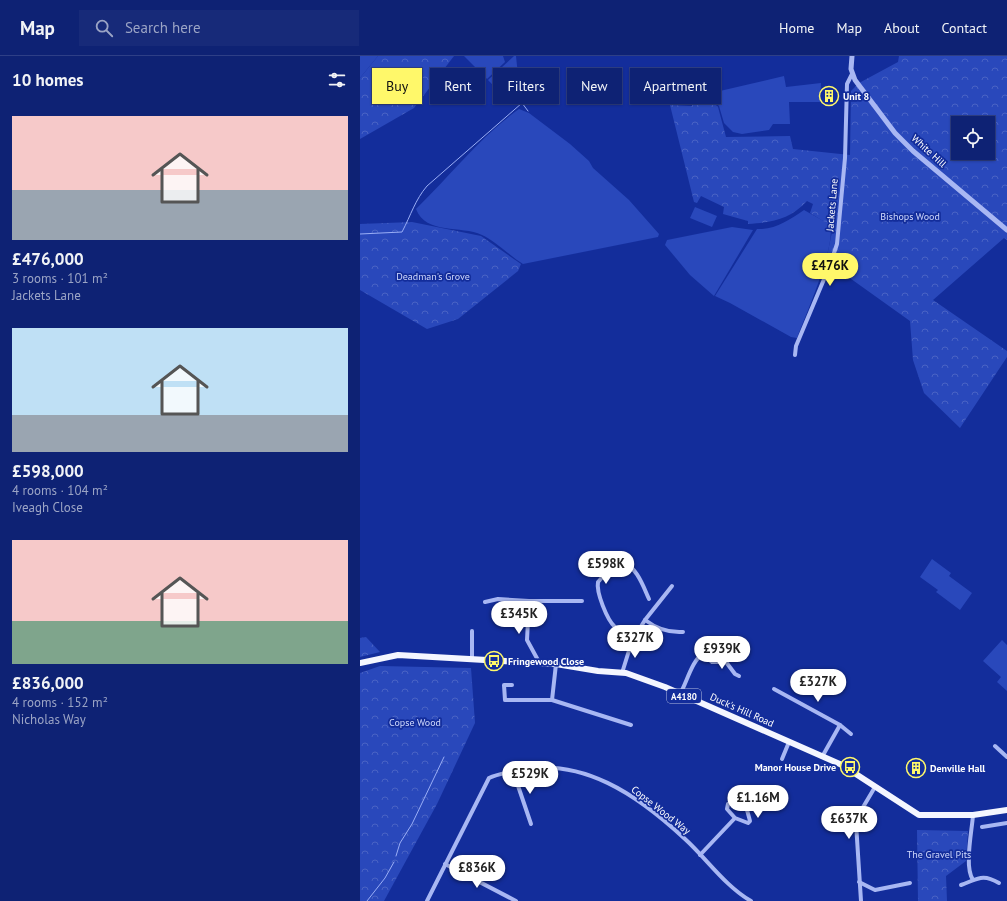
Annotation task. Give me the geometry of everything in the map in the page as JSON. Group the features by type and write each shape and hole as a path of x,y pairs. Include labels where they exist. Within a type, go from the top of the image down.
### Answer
{"main road":[{"name":"Duck's Hill Road","path":"360,663 398,655 539,662 622,672 680,694 842,765 875,788 919,815 973,815 1007,810"}],"street":[{"path":"852,56 852,74"},
{"name":"White Hill","path":"852,74 858,85 895,133 908,146 1007,230"},
{"name":"Jackets Lane","path":"795,355 796,346 830,265 837,244 845,158 847,84 852,74"},
{"path":"632,641 614,627 608,617 599,594 598,582 614,564 622,562 630,566 637,575 649,599"},
{"path":"622,672 632,641 645,620 672,586"},
{"path":"485,602 498,599 529,602 582,601"},
{"path":"529,602 527,640 539,662"},
{"path":"645,620 654,627 672,633 684,632"},
{"path":"472,631 472,659"},
{"path":"680,694 687,683 697,658 703,654 712,662 726,662 735,674 740,676"},
{"path":"552,700 556,664"},
{"path":"512,685 504,685 505,700 552,700 631,725"},
{"path":"774,689 840,725 851,734"},
{"path":"822,757 840,725"},
{"path":"782,759 789,742"},
{"path":"995,746 1007,757"},
{"name":"Copse Wood Way","path":"426,901 489,778 513,771 541,766 580,771 621,789 643,804 682,836 730,886 748,900"},
{"path":"513,771 531,824"},
{"path":"860,901 856,823 858,814 875,788"},
{"path":"734,802 747,810 750,821 748,823 736,818 727,809 728,804 734,802"},
{"path":"972,880 969,875 969,864 973,815"},
{"path":"700,855 736,818"},
{"path":"982,826 1007,823"},
{"path":"445,864 516,901"},
{"path":"961,885 972,880 989,878 999,883"},
{"path":"859,882 875,890 910,883"}],"green space":[{"path":"360,56 378,56 360,78"},
{"path":"378,56 454,56 445,68 430,68 430,87 422,98 422,68 372,68 372,104 417,104 414,108 360,139 360,78"},
{"path":"464,56 503,56 505,62 499,68 493,68 493,73 487,79 485,77 485,68 476,68"},
{"path":"514,56 516,56 517,68 501,68"},
{"name":"Bishops Wood","path":"899,56 1007,56 1007,240 1004,238 933,300 1007,351 1007,357 960,428 924,393 913,360 910,321 826,261 833,227 810,213 813,204 807,201 794,212 780,219 748,224 748,221 723,214 724,207 701,196 697,203 694,202 670,105 692,106 692,104 715,104 718,107 726,137 790,136 793,149 850,155 851,91 859,83 898,62"},
{"path":"493,75 493,85 488,80"},
{"path":"784,76 786,87 821,83 820,102 789,102 790,124 773,124 769,130 742,134 733,132 724,123 717,104 721,104 721,91"},
{"path":"519,109 529,113 570,144 589,161 593,168 629,200 659,234 658,237 523,264 482,235 464,230 436,226 428,223 421,217 416,209 478,144"},
{"path":"695,207 717,216 712,227 690,218"},
{"path":"804,210 829,224 831,233 825,262 797,338 791,337 715,296 757,229 776,226"},
{"name":"Deadman's Grove","path":"412,222 481,236 521,264 518,271 458,319 427,329 360,290 360,224"},
{"path":"732,227 753,230 714,296 690,275 665,245 667,240"},
{"path":"932,559 951,573 949,576 972,593 960,610 936,592 938,590 920,577"},
{"path":"366,637 380,652 360,657 360,638"},
{"path":"1002,640 1007,645 1007,691 997,682 1001,677 983,661"},
{"name":"Copse Wood","path":"380,666 471,668 475,723 437,804 384,901 360,901 360,673"},
{"name":"The Gravel Pits","path":"917,830 968,831 966,861 946,876 947,901 918,901"}],"waterway":[{"path":"360,234 402,232 416,202 427,186 522,103 528,111"},
{"path":"396,856 400,843 412,824 444,757"},
{"path":"367,901 385,878 394,862"}],"place":[{"name":"Unit 8","path":"829,96"},
{"name":"Fringewood Close","path":"494,661"},
{"name":"Manor House Drive","path":"850,767"},
{"name":"Denville Hall","path":"916,768"}]}
